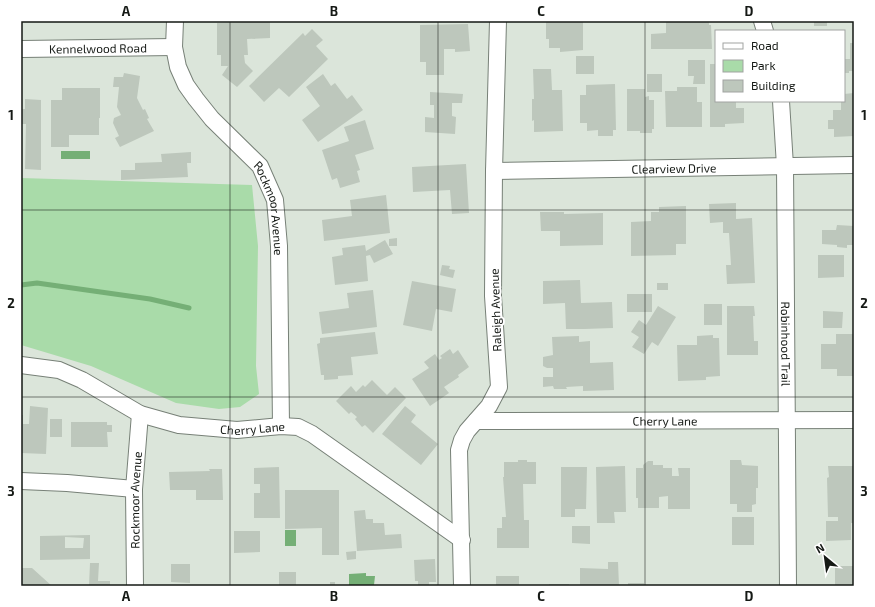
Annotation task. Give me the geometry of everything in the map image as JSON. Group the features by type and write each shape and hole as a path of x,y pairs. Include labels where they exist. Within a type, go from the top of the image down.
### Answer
{"street":[{"name":"Rockmoor Avenue","path":"175,21 174,47 178,67 186,85 212,119 260,166 275,200 279,246 281,426"},
{"name":"Raleigh Avenue","path":"462,586 459,450 467,431 489,406 499,387 493,296 494,171 498,21"},
{"name":"Kennelwood Road","path":"21,49 174,47"},
{"name":"Robinhood Trail","path":"781,102 785,166 788,586"},
{"name":"Clearview Drive","path":"494,171 854,165"},
{"name":"Cherry Lane","path":"21,365 59,370 82,380 140,414 178,425 237,430 281,426 298,427 312,434 462,540"},
{"name":"Rockmoor Avenue","path":"135,586 134,489 140,414"},
{"name":"Cherry Lane","path":"476,421 854,420"},
{"path":"21,481 67,483 134,489"}],"green space":[{"path":"21,178 252,185 258,246 256,366 259,394 240,407 219,409 176,403 91,366 21,345"}],"shaded area":[{"path":"61,151 90,151 90,159 61,159"},
{"path":"285,530 296,530 296,546 285,546"},
{"path":"366,573 366,576 375,576 374,585 349,585 349,574"}],"building":[{"path":"270,21 270,38 247,39 248,55 244,55 245,63 253,71 237,87 222,75 228,66 221,66 221,55 217,55 217,23"},
{"path":"546,21 583,21 583,50 560,52 560,48 549,48 549,39 546,39"},
{"path":"666,21 709,21 709,25 711,25 712,49 651,49 651,34 666,33"},
{"path":"814,21 827,21 827,26 814,26"},
{"path":"468,24 470,51 455,52 455,49 444,49 444,75 426,75 426,62 420,62 420,25"},
{"path":"312,29 323,40 316,46 328,59 289,97 279,88 264,102 249,86 303,33 305,36"},
{"path":"850,43 854,43 854,71 845,73 845,59 850,59"},
{"path":"576,56 594,56 594,74 576,74"},
{"path":"688,60 705,60 705,84 693,84 694,76 688,76"},
{"path":"710,64 715,64 715,102 736,102 736,108 744,108 744,123 725,124 725,127 710,127"},
{"path":"533,69 551,69 552,90 562,90 563,131 534,132 534,120 532,121 532,99 534,99"},
{"path":"124,73 140,76 137,98 143,110 145,109 149,118 147,119 154,131 120,147 115,138 119,136 113,123 114,118 121,115 117,107 119,87 113,87 114,77 123,77"},
{"path":"323,74 331,86 335,83 347,99 352,95 363,110 318,142 302,120 320,106 306,87"},
{"path":"647,74 662,74 662,92 647,92"},
{"path":"615,84 616,130 613,130 613,136 598,136 598,130 587,131 587,123 580,123 580,95 586,95 586,85"},
{"path":"677,87 697,87 697,102 702,102 702,127 666,127 665,91 677,91"},
{"path":"62,88 100,88 99,135 69,135 69,147 51,147 51,100 62,100"},
{"path":"627,89 645,89 645,97 649,96 649,100 654,100 654,129 652,129 652,133 627,131"},
{"path":"430,92 463,94 462,103 452,103 452,116 456,117 455,134 425,132 425,117 434,118 434,105 430,105"},
{"path":"854,93 854,136 834,137 834,129 828,129 828,120 833,120 833,110 841,110 841,102 845,102 845,94"},
{"path":"25,99 41,100 41,170 25,169 26,124 21,124 21,109 25,109"},
{"path":"365,120 374,149 355,155 360,170 357,171 360,182 340,188 337,178 332,180 322,150 349,141 344,127"},
{"path":"191,152 191,163 187,163 188,177 121,180 121,170 135,170 135,163 162,162 161,154"},
{"path":"466,164 469,213 452,214 450,190 413,192 412,167"},
{"path":"386,195 390,233 324,241 322,220 352,216 350,200"},
{"path":"736,203 736,219 752,218 755,283 727,284 726,265 731,265 729,233 723,233 723,222 710,223 709,204"},
{"path":"686,206 686,244 676,244 676,255 631,256 631,222 651,221 651,212 659,212 659,207"},
{"path":"540,212 564,212 564,214 603,213 603,245 560,246 560,231 541,231"},
{"path":"837,225 854,226 854,245 847,245 847,248 837,247 837,245 822,244 822,230 836,230"},
{"path":"397,238 397,246 389,246 389,239"},
{"path":"385,240 393,254 374,263 370,255 366,256 368,281 335,285 332,257 343,255 342,248 365,245 366,251"},
{"path":"818,255 844,255 844,277 818,278"},
{"path":"442,265 450,266 449,269 455,270 453,278 440,275"},
{"path":"580,280 581,303 612,302 613,328 566,329 565,303 543,304 543,281"},
{"path":"412,281 456,289 452,312 436,309 432,331 403,325"},
{"path":"657,283 668,283 668,290 657,290"},
{"path":"373,290 377,327 322,334 319,312 349,308 347,293"},
{"path":"627,294 652,294 652,312 627,312"},
{"path":"704,304 722,304 722,325 704,325"},
{"path":"658,306 676,317 658,346 652,342 644,354 632,347 639,337 631,332 639,320 646,325"},
{"path":"727,306 754,306 754,341 758,341 758,355 727,355"},
{"path":"823,311 843,312 842,328 823,328"},
{"path":"375,332 378,354 351,357 353,375 338,376 338,379 324,380 324,375 321,375 317,344 320,343 320,338"},
{"path":"836,334 854,334 854,376 837,376 837,369 821,369 821,344 836,344"},
{"path":"713,335 713,338 719,338 720,376 706,377 706,380 678,381 677,345 697,345 697,336"},
{"path":"579,336 579,342 590,341 590,363 613,362 614,390 583,391 583,386 566,387 567,389 554,389 553,386 543,387 543,377 553,377 553,368 543,366 543,357 553,355 552,337"},
{"path":"450,349 453,354 458,350 469,367 458,375 459,377 444,387 449,393 430,406 412,379 429,368 424,362 435,354 439,360 442,358 440,356"},
{"path":"372,380 387,395 395,387 406,398 373,433 365,425 362,427 355,419 357,417 351,412 349,414 336,401 351,386 356,392 363,385 365,387"},
{"path":"30,406 48,408 46,454 21,453 21,415 23,415 23,424 29,424"},
{"path":"405,406 416,415 411,422 438,444 421,465 382,434"},
{"path":"50,419 62,419 62,437 50,437"},
{"path":"71,422 107,422 107,425 112,425 112,432 107,432 108,447 71,447"},
{"path":"518,460 536,462 536,484 523,484 524,520 529,520 529,548 497,548 497,528 502,528 502,517 506,517 503,477 504,462 518,462"},
{"path":"730,460 741,460 742,465 758,466 756,504 752,505 752,512 737,512 737,504 730,504"},
{"path":"648,461 653,461 653,465 663,465 663,468 672,468 672,476 679,476 678,468 690,468 690,509 668,509 668,496 659,497 659,508 638,508 638,498 636,498 636,468 643,468 643,465"},
{"path":"625,466 626,512 614,512 615,523 597,523 596,467"},
{"path":"828,466 854,466 854,523 851,523 851,540 826,541 826,521 838,521 838,517 828,517"},
{"path":"279,467 280,518 254,518 254,493 260,493 260,484 254,484 254,468"},
{"path":"561,467 587,467 586,509 575,509 575,517 561,517"},
{"path":"209,469 222,469 223,500 196,500 196,490 170,490 169,472 210,471"},
{"path":"285,490 339,490 339,555 322,555 322,528 285,529"},
{"path":"365,510 366,519 373,519 373,523 384,523 385,535 401,534 402,548 357,551 354,511"},
{"path":"732,517 754,517 754,545 732,545"},
{"path":"572,526 590,526 590,544 572,543"},
{"path":"234,531 260,531 260,552 234,553"},
{"path":"90,535 90,559 40,560 40,536","holes":["65,537 84,538 83,548 65,548"]},
{"path":"356,551 356,559 347,560 346,552"},
{"path":"435,559 436,582 429,582 429,586 418,586 418,581 415,581 414,560"},
{"path":"608,562 618,562 619,586 580,586 580,568 608,569"},
{"path":"90,563 99,563 98,581 110,581 110,586 89,586"},
{"path":"171,564 190,564 190,583 171,582"},
{"path":"835,566 854,566 854,586 835,586"},
{"path":"21,568 32,568 52,586 21,586"},
{"path":"279,572 296,572 296,586 279,586"},
{"path":"496,576 519,576 519,586 496,586"},
{"path":"330,582 335,582 335,586 330,586"},
{"path":"628,583 644,583 644,586 628,586"},
{"path":"549,584 569,584 569,586 549,586"}],"waterway":[{"path":"21,285 37,283 150,299 189,308"}]}
